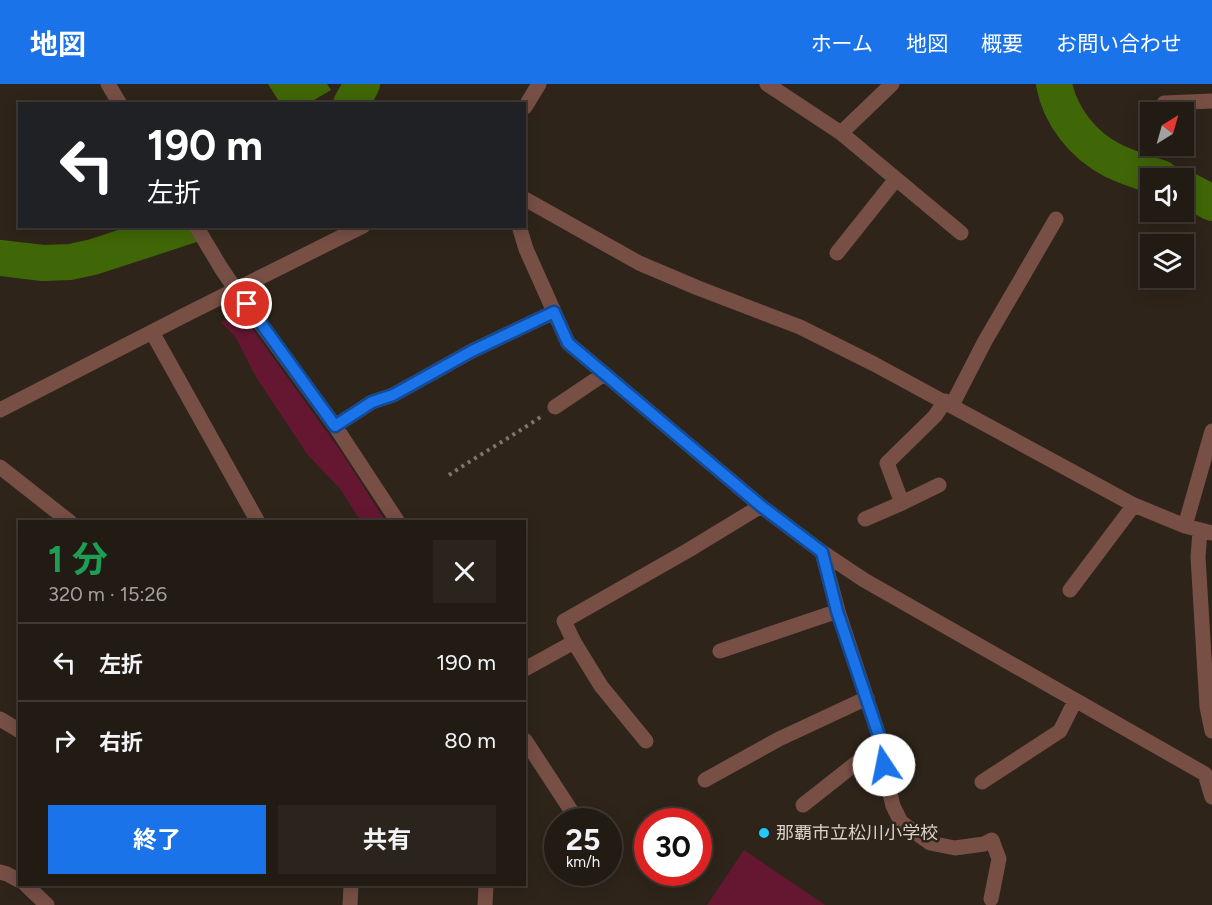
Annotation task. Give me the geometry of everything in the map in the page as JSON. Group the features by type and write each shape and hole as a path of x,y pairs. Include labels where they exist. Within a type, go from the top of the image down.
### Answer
{"street":[{"path":"108,84 119,102"},
{"path":"526,104 539,84"},
{"path":"767,84 841,133 960,233"},
{"path":"841,133 892,84"},
{"path":"1188,102 1212,101"},
{"path":"837,253 896,179"},
{"path":"526,200 639,263 800,327 948,403 1134,505 1199,530"},
{"path":"903,503 887,464 948,403 1056,219"},
{"path":"0,410 359,228"},
{"path":"520,228 526,249 568,343 761,506 864,580 1075,700 1209,771 1212,797"},
{"path":"200,233 236,290 335,426 397,520"},
{"path":"335,426 372,402 393,395 472,351 554,312"},
{"path":"152,332 257,520"},
{"path":"555,407 604,374"},
{"path":"1212,432 1199,530 1198,557 1208,661 1207,707 1212,731"},
{"path":"0,467 67,520"},
{"path":"865,519 939,485"},
{"path":"1070,590 1134,505"},
{"path":"646,741 601,686 564,621 761,506"},
{"path":"822,552 837,611 878,733 893,806 901,822 930,843 955,848 984,844 992,840 999,859 991,899"},
{"path":"720,651 837,611"},
{"path":"526,668 574,642"},
{"path":"705,780 780,739 867,698"},
{"path":"982,782 1060,730 1075,700"},
{"path":"0,719 18,729"},
{"path":"526,742 569,808"},
{"path":"803,806 879,745"},
{"path":"0,872 18,880"},
{"path":"27,886 47,905"},
{"path":"350,905 351,886"},
{"path":"485,905 486,886"}],"path":[{"path":"449,475 555,407"}],"shaded area":[{"path":"268,84 327,84 331,90 311,102 279,102"},
{"path":"241,313 342,453 385,520 360,520 341,490 307,454 256,377 236,338 221,322"},
{"path":"744,850 825,905 707,905"}],"waterway":[{"path":"352,102 362,84"},
{"path":"1054,84 1067,118 1082,138 1101,154 1140,171"},
{"path":"1194,193 1212,203"},
{"path":"0,258 43,263 70,262 93,257 182,228"}],"place":[{"name":"那覇市立松川小学校","path":"764,833"}],"route":[{"path":"247,304 335,426 372,402 393,395 472,351 554,312 568,343 761,506 822,552 837,611 878,733 884,765"}]}
